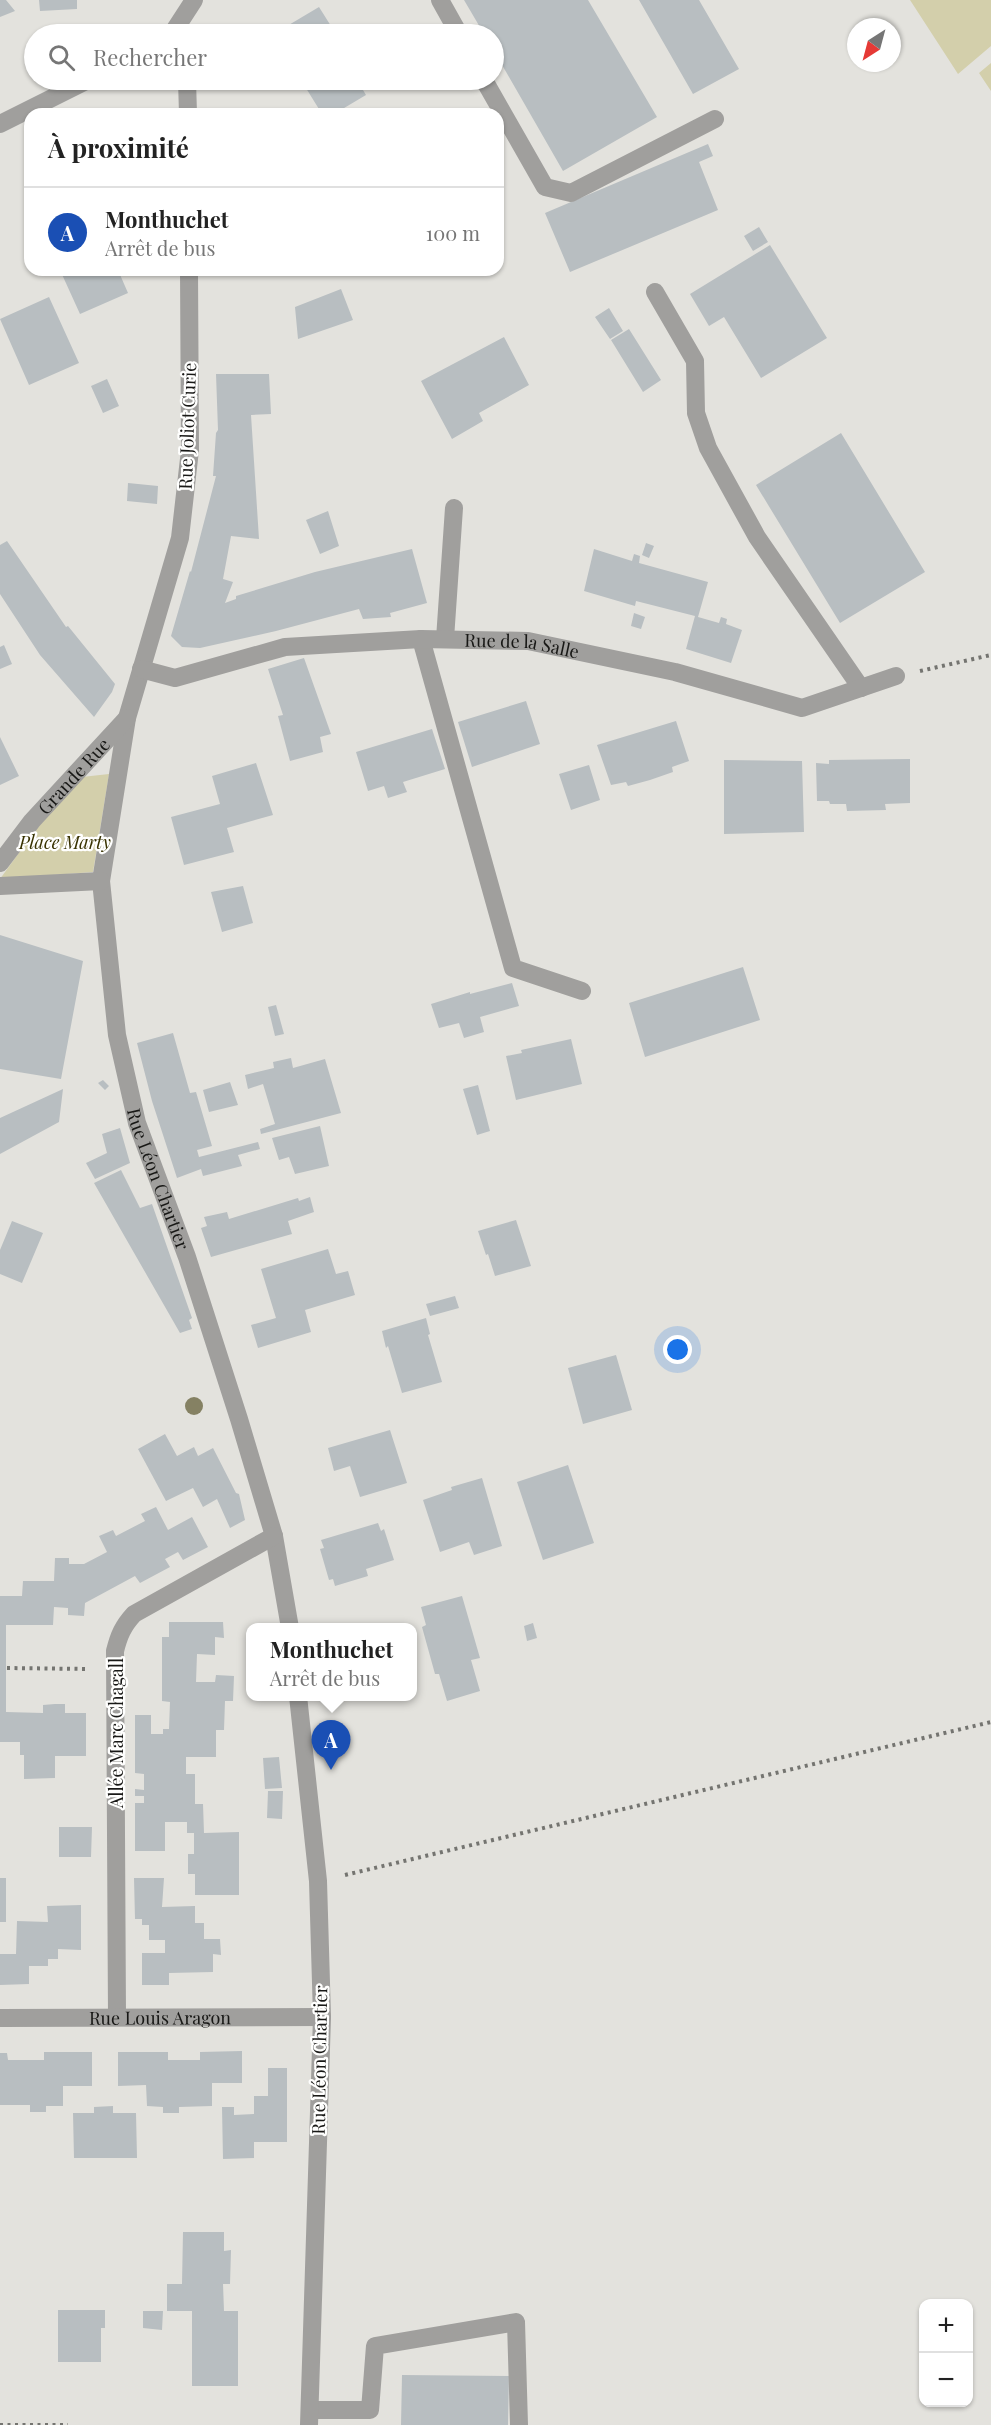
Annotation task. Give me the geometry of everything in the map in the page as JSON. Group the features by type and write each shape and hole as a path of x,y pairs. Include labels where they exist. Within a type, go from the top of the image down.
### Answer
{"street":[{"path":"440,0 453,24"},
{"path":"177,24 188,4"},
{"path":"187,24 188,4"},
{"path":"32,108 68,90"},
{"path":"187,90 188,108"},
{"path":"490,90 500,108"},
{"path":"0,124 24,112"},
{"path":"504,115 545,187 571,193 715,119"},
{"name":"Rue Joliot Curie","path":"127,718 180,538 190,450 189,276"},
{"path":"655,292 695,361 696,413 708,448 757,537 861,688"},
{"path":"445,639 454,508"},
{"path":"421,639 513,968 582,990"},
{"name":"Rue de la Salle","path":"141,669 175,678 285,647 421,639 528,641 675,672 802,708 896,676"},
{"name":"Grande Rue","path":"0,863 32,821 127,718"},
{"name":"Rue Léon Chartier","path":"127,718 101,881 117,1035 137,1123 187,1257 237,1411 274,1536 289,1623"},
{"path":"0,885 101,881"},
{"name":"Allée Marc Chagall","path":"117,2016 116,1669 118,1640 122,1629 134,1614 274,1536"},
{"name":"Rue Léon Chartier","path":"299,1701 318,1881 321,2016 309,2417"},
{"name":"Rue Louis Aragon","path":"0,2018 321,2016"},
{"path":"309,2417 370,2410 375,2346 516,2322 519,2425"}],"path":[{"path":"896,676 991,655"},
{"path":"6,1668 116,1669"},
{"path":"318,1881 991,1722"},
{"path":"0,2425 68,2425"}],"green space":[{"path":"910,0 991,0 991,46 958,74"},
{"path":"991,63 991,91 979,73"},
{"name":"Place Marty","path":"109,774 93,872 0,879 73,778"}],"building":[{"path":"0,0 6,0 15,11 0,17"},
{"path":"39,0 77,0 77,9 40,11"},
{"path":"464,0 588,0 657,117 563,171 504,68 504,24 478,24"},
{"path":"639,0 699,0 739,69 693,94"},
{"path":"319,7 330,24 290,24"},
{"path":"307,90 363,90 366,95 344,108 318,108"},
{"path":"708,144 713,156 699,162 718,210 570,272 545,213"},
{"path":"759,227 768,242 753,251 744,236"},
{"path":"770,245 827,338 761,378 724,317 709,326 690,294"},
{"path":"63,276 121,276 128,293 80,314"},
{"path":"341,289 353,320 298,339 295,307"},
{"path":"49,297 79,363 29,385 0,319"},
{"path":"609,308 623,331 610,339 595,317"},
{"path":"629,329 661,380 643,392 611,340"},
{"path":"504,337 529,385 479,413 483,421 452,439 421,381"},
{"path":"216,374 269,374 271,414 251,415 259,539 231,536 223,579 233,582 225,603 236,599 236,596 315,572 412,549 427,603 390,613 391,617 363,619 359,609 200,648 182,647 171,636 191,572 216,476 213,476 218,430"},
{"path":"107,379 119,406 103,413 91,386"},
{"path":"841,433 925,572 840,623 756,485"},
{"path":"128,483 158,486 157,504 127,501"},
{"path":"328,511 339,546 320,554 306,520"},
{"path":"7,541 66,627 68,626 115,684 94,717 40,655 0,594 0,545"},
{"path":"646,543 654,546 649,558 642,555"},
{"path":"594,549 632,561 634,554 640,556 639,563 708,582 698,617 719,623 721,617 727,619 726,624 742,630 731,663 686,649 695,616 636,601 635,606 584,591"},
{"path":"634,613 645,617 641,629 631,626"},
{"path":"4,645 12,664 0,669 0,647"},
{"path":"304,658 331,734 320,737 323,752 290,761 278,716 283,715 268,669"},
{"path":"526,701 540,744 472,767 458,722"},
{"path":"676,721 689,761 672,767 673,772 650,780 628,786 626,782 611,785 597,745"},
{"path":"432,729 445,769 403,782 407,792 388,798 384,786 368,791 356,752"},
{"path":"0,737 19,776 0,785"},
{"path":"910,759 910,803 885,804 886,810 847,811 846,804 817,801 816,763 829,764 829,760"},
{"path":"724,760 802,761 804,832 724,834"},
{"path":"256,763 273,815 227,828 234,852 184,865 171,817 220,804 212,776"},
{"path":"589,765 600,800 571,810 559,774"},
{"path":"243,886 253,923 222,932 211,892"},
{"path":"0,935 83,961 61,1079 0,1069"},
{"path":"743,967 760,1020 645,1057 629,1003"},
{"path":"512,983 519,1006 480,1017 484,1032 464,1038 459,1023 439,1028 431,1004 470,992 470,994"},
{"path":"276,1005 284,1034 275,1036 268,1007"},
{"path":"173,1033 190,1093 196,1092 212,1146 197,1150 199,1157 258,1142 260,1149 238,1155 242,1166 203,1176 201,1169 177,1178 152,1101 137,1043"},
{"path":"571,1039 582,1084 516,1100 506,1056 522,1053 521,1050"},
{"path":"291,1058 293,1068 325,1059 341,1113 261,1134 260,1129 275,1124 263,1084 248,1089 245,1075 274,1068 273,1062"},
{"path":"103,1080 109,1086 105,1090 98,1083"},
{"path":"230,1082 238,1105 209,1112 203,1090"},
{"path":"478,1085 490,1131 477,1135 463,1089"},
{"path":"63,1089 59,1122 0,1154 0,1118"},
{"path":"320,1126 329,1166 295,1174 289,1157 279,1160 272,1138"},
{"path":"120,1128 130,1163 95,1179 86,1163 107,1153 102,1134"},
{"path":"121,1170 140,1208 152,1204 192,1318 189,1320 192,1329 180,1333 94,1183"},
{"path":"310,1197 314,1212 288,1221 292,1234 211,1257 201,1228 207,1226 204,1217 227,1212 229,1219 298,1198 299,1201"},
{"path":"516,1220 531,1266 495,1276 478,1231"},
{"path":"12,1221 43,1233 22,1283 0,1274 0,1250"},
{"path":"328,1249 336,1274 348,1271 355,1295 305,1310 311,1332 258,1348 251,1325 276,1318 261,1269"},
{"path":"455,1296 459,1308 430,1316 426,1304"},
{"path":"426,1318 430,1334 428,1335 442,1382 402,1393 382,1331"},
{"path":"616,1355 632,1410 583,1424 568,1368"},
{"path":"390,1430 407,1483 360,1497 350,1466 334,1471 328,1448"},
{"path":"165,1434 177,1456 194,1447 198,1456 213,1448 236,1493 239,1494 245,1520 230,1528 217,1499 203,1507 193,1488 166,1501 138,1449"},
{"path":"568,1465 594,1543 543,1560 517,1482"},
{"path":"482,1478 502,1546 474,1555 469,1542 440,1552 423,1500 452,1490 451,1487"},
{"path":"156,1507 168,1530 192,1517 208,1547 183,1560 178,1552 165,1559 170,1567 140,1583 135,1576 85,1603 84,1616 68,1615 68,1608 54,1607 53,1625 6,1625 6,1712 43,1713 43,1705 65,1704 65,1713 86,1713 86,1756 55,1756 55,1778 24,1779 24,1755 20,1755 20,1742 0,1742 0,1596 22,1596 23,1581 54,1581 55,1558 69,1558 69,1564 84,1564 107,1552 99,1536 113,1530 116,1536 145,1521 141,1514"},
{"path":"378,1523 381,1531 384,1529 394,1560 366,1569 368,1576 335,1586 333,1579 329,1580 320,1549 324,1548 321,1540"},
{"path":"462,1596 480,1658 471,1660 480,1691 447,1701 439,1674 435,1674 422,1627 426,1625 421,1607"},
{"path":"169,1622 223,1622 224,1638 215,1637 215,1655 197,1654 196,1682 215,1682 216,1675 234,1676 233,1701 225,1701 224,1730 216,1730 216,1757 186,1757 186,1774 195,1774 195,1804 203,1804 204,1833 239,1832 239,1895 195,1895 195,1874 188,1874 188,1854 194,1854 194,1833 187,1833 187,1822 165,1822 165,1851 135,1851 135,1803 144,1803 144,1796 135,1796 135,1789 144,1790 144,1774 135,1773 135,1715 151,1715 151,1734 163,1734 163,1729 169,1729 170,1702 162,1701 162,1637 169,1637"},
{"path":"533,1623 537,1638 527,1641 524,1626"},
{"path":"279,1757 282,1788 265,1789 263,1758"},
{"path":"268,1791 283,1791 282,1819 267,1818"},
{"path":"59,1827 92,1827 91,1857 59,1857"},
{"path":"0,1878 6,1878 6,1922 0,1922"},
{"path":"134,1878 164,1878 162,1907 195,1906 195,1923 204,1923 204,1939 220,1939 221,1955 213,1954 213,1972 169,1973 169,1985 142,1985 142,1953 165,1953 165,1940 149,1940 149,1925 142,1925 142,1919 135,1919"},
{"path":"81,1905 81,1950 58,1949 58,1959 48,1959 48,1966 29,1966 29,1984 0,1985 0,1954 16,1954 17,1921 48,1922 47,1906"},
{"path":"242,2051 242,2083 212,2083 212,2106 179,2107 179,2113 163,2113 163,2107 147,2106 146,2085 118,2086 118,2052 168,2052 168,2060 200,2060 200,2052"},
{"path":"44,2052 92,2052 92,2086 63,2086 63,2106 46,2106 46,2112 30,2112 30,2105 0,2105 0,2053 7,2053 8,2060 44,2060"},
{"path":"268,2068 287,2068 287,2142 254,2142 254,2158 223,2159 222,2107 234,2107 234,2115 254,2114 254,2096 268,2096"},
{"path":"113,2106 113,2113 136,2113 137,2158 74,2158 73,2113 94,2113 94,2107"},
{"path":"183,2232 224,2232 224,2251 231,2250 230,2284 223,2284 224,2311 238,2311 238,2386 192,2386 192,2311 167,2311 167,2284 182,2284"},
{"path":"58,2310 105,2310 105,2328 101,2328 101,2362 58,2362"},
{"path":"143,2311 163,2311 162,2330 143,2328"},
{"path":"402,2375 509,2376 508,2425 401,2425"}],"place":[{"name":"Monthuchet","path":"331,1770"}]}
